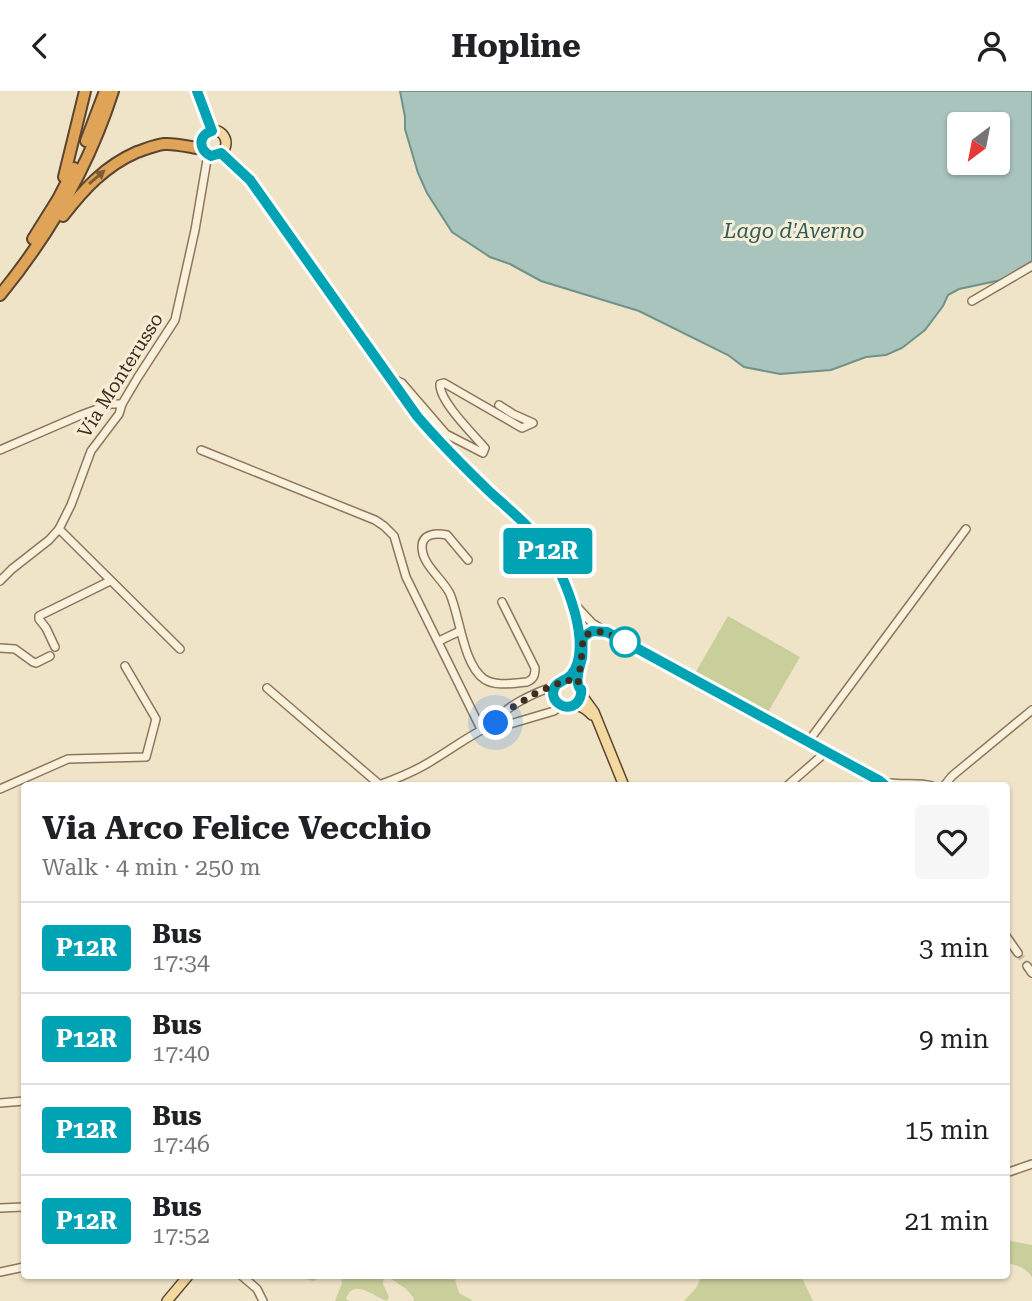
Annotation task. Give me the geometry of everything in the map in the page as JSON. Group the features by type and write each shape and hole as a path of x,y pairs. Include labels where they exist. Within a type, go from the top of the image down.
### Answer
{"highway":[{"path":"63,191 62,181 85,91"},
{"path":"0,284 32,242 63,191 90,134 105,91"},
{"path":"0,295 51,227 88,156 113,91"},
{"path":"51,227 60,220 86,187 120,160 161,144 205,151"}],"main road":[{"path":"197,91 212,131"},
{"path":"212,131 218,131 225,138 225,148 214,156 205,151 201,139 205,133 212,131"},
{"path":"221,153 250,180 417,416 438,441 542,542 554,561 582,627 578,663 573,674 555,686 555,700 561,706 575,705 584,708 596,719"},
{"path":"568,593 578,608 582,627 579,700 575,705"},
{"path":"567,679 579,684 594,712 622,782"},
{"path":"167,1301 185,1279"}],"street":[{"name":"Via Monterusso","path":"0,581 59,529 91,451 119,414 122,404 175,320 194,230 205,151"},
{"path":"972,301 1032,266"},
{"path":"390,377 402,383 446,434 483,453 485,448 456,417 440,391 440,384 444,383 522,428 533,423 499,405"},
{"path":"0,450 81,415 111,404 122,404"},
{"path":"201,450 384,526 394,536 406,577 481,729"},
{"path":"59,529 180,649"},
{"path":"808,742 966,529"},
{"path":"468,560 447,535 435,533 424,542 424,555 450,593 471,661 484,679 493,684 527,682 535,675 535,668 502,602"},
{"path":"55,647 39,616 110,581"},
{"path":"582,627 607,632"},
{"path":"582,627 607,632 884,782"},
{"path":"439,641 460,631"},
{"path":"0,648 15,649 36,663 50,656"},
{"path":"0,789 68,759 146,757 156,719 125,666"},
{"path":"496,723 498,716 507,710 541,690 555,686"},
{"path":"267,688 375,782"},
{"path":"385,782 426,764 481,729 496,723 510,724 554,711 561,706"},
{"path":"947,782 1032,710"},
{"path":"791,782 826,752"},
{"path":"937,782 952,776"},
{"path":"1010,942 1018,953"},
{"path":"1027,966 1032,974"},
{"path":"0,1103 21,1101"},
{"path":"1010,1172 1032,1164"},
{"path":"0,1208 21,1207"},
{"path":"0,1272 21,1268"},
{"path":"245,1279 257,1289 263,1301"}],"green space":[{"path":"728,616 800,657 767,714 694,675"},
{"path":"1010,1241 1032,1245 1032,1277 1020,1267 1010,1264"},
{"path":"341,1279 384,1279 389,1297 387,1301 364,1290 354,1289 346,1299 350,1301 335,1301"},
{"path":"391,1279 455,1279 459,1293 473,1301 413,1301 414,1298"},
{"path":"700,1279 802,1279 813,1301 684,1301"}],"water":[{"name":"Lago d'Averno","path":"400,91 1032,91 1032,261 1001,280 959,289 948,295 925,330 902,348 886,355 866,357 831,370 780,374 744,367 728,355 639,311 541,281 510,264 490,257 452,232 427,193 405,129"}],"tunnel":[{"path":"1018,953 1027,966"}],"bus line":[{"name":"P12R","path":"197,91 212,131 205,133 201,139 203,151 211,156 221,153 250,180 417,416 458,462 542,542 550,554 575,614 579,650 578,663 573,674 555,686 555,700 561,706 568,707 579,700 581,694 578,675 583,637 592,631 607,632 881,782"}],"route":[{"path":"496,723 498,716 507,710 562,680 567,679 578,684 583,637 589,632 607,632 629,644 625,642"}]}
